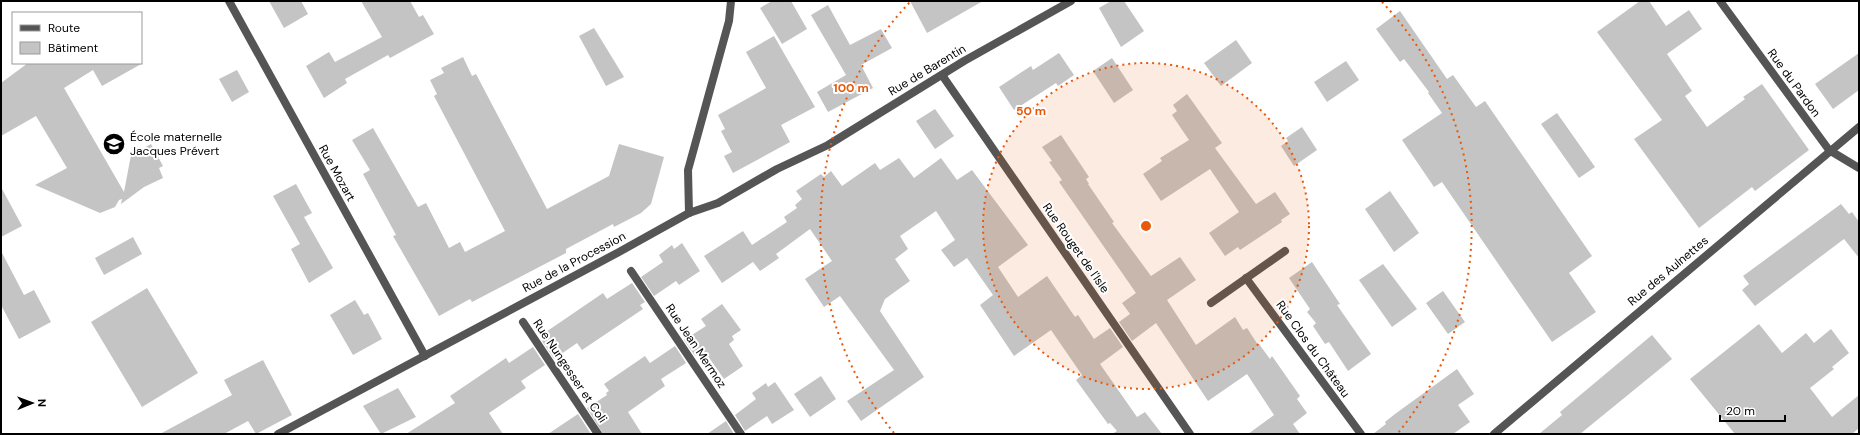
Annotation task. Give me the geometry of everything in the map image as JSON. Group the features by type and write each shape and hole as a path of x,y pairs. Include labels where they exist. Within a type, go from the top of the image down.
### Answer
{"street":[{"name":"Rue Mozart","path":"229,1 425,356"},
{"path":"689,213 688,170 729,21 730,1"},
{"name":"Rue de Barentin","path":"689,213 718,203 777,169 828,145 942,75 1071,1"},
{"name":"Rue du Pardon","path":"1720,1 1829,150 1859,168"},
{"name":"Rue Rouget de l'Isle","path":"942,75 1190,434"},
{"name":"Rue des Aulnettes","path":"1494,434 1829,150 1859,127"},
{"name":"Rue de la Procession","path":"278,434 514,309 689,213"},
{"path":"1210,303 1285,251"},
{"name":"Rue Jean Mermoz","path":"631,271 741,434"},
{"name":"Rue Clos du Château","path":"1246,278 1361,434"},
{"name":"Rue Nungesser et Coli","path":"523,322 598,434"}],"building":[{"path":"269,1 301,1 308,14 284,28"},
{"path":"361,1 410,1 419,17 423,15 434,34 390,58 388,55 345,79 347,83 324,98 306,66 329,52 335,62 382,37"},
{"path":"772,1 791,1 807,29 782,44 760,8"},
{"path":"910,1 983,1 927,33"},
{"path":"1111,1 1124,1 1144,31 1121,47 1099,8"},
{"path":"1640,1 1649,1 1666,26 1689,10 1702,29 1667,54 1692,91 1685,96 1707,127 1745,99 1743,97 1762,84 1809,150 1755,191 1752,187 1699,228 1634,139 1662,120 1597,32"},
{"path":"828,5 850,45 881,29 892,48 861,65 873,88 828,112 817,92 846,75 811,15"},
{"path":"1400,11 1447,79 1453,75 1476,107 1485,101 1592,256 1569,273 1596,312 1552,342 1442,182 1434,187 1402,140 1442,113 1428,93 1429,92 1404,59 1400,62 1376,29"},
{"path":"594,28 624,77 606,86 579,36"},
{"path":"774,36 815,107 781,125 790,142 733,173 724,156 732,152 721,131 725,129 718,115 766,88 746,52"},
{"path":"1236,40 1252,63 1221,86 1204,63"},
{"path":"1059,53 1074,75 1058,86 1056,83 1014,110 999,87 1031,66 1033,70"},
{"path":"1859,53 1859,90 1833,109 1815,84"},
{"path":"463,57 472,76 476,74 547,209 609,176 619,144 664,157 651,204 641,213 614,227 613,224 566,249 566,253 472,302 470,299 439,316 393,236 396,235 363,174 370,170 352,140 373,128 418,207 426,203 449,248 460,242 465,252 505,231 434,96 437,94 430,80 444,73 441,68"},
{"path":"1112,58 1133,90 1114,103 1093,71"},
{"path":"1346,61 1359,80 1327,102 1314,82"},
{"path":"27,64 141,64 102,86 93,70 64,88 124,192 131,155 151,144 163,166 159,168 163,178 144,187 121,204 122,199 119,200 115,207 100,213 35,185 67,168 36,116 1,136 1,83"},
{"path":"237,70 249,92 232,102 219,79"},
{"path":"1187,94 1222,143 1215,148 1256,204 1275,192 1290,214 1281,220 1282,222 1240,250 1238,247 1225,256 1209,233 1239,212 1210,169 1161,201 1143,174 1162,161 1160,158 1189,140 1172,115 1177,111 1173,105"},
{"path":"935,109 954,136 935,149 916,121"},
{"path":"1557,113 1595,167 1579,178 1541,124"},
{"path":"1302,127 1317,150 1294,166 1281,146 1288,141 1286,138"},
{"path":"1061,135 1089,177 1086,179 1088,184 1114,222 1112,223 1151,276 1180,257 1196,280 1167,300 1196,345 1235,317 1243,330 1247,328 1258,345 1259,344 1270,359 1272,356 1300,396 1297,399 1307,413 1293,424 1300,434 1248,434 1274,415 1247,374 1208,401 1156,323 1132,341 1119,322 1130,314 1122,303 1136,293 1059,182 1062,180 1049,162 1052,161 1042,147"},
{"path":"899,158 914,178 941,158 957,180 972,170 1028,245 998,267 1018,297 1047,276 1075,317 1078,315 1094,339 1110,328 1123,347 1100,364 1137,417 1145,412 1162,434 1112,434 1117,431 1110,423 1108,424 1076,380 1082,375 1051,330 1014,356 980,305 993,295 967,258 954,267 941,250 955,240 936,211 900,236 908,249 895,259 910,281 885,299 880,311 924,377 861,421 847,401 894,370 840,296 824,307 805,279 832,261 810,229 776,254 779,258 760,271 753,262 722,283 704,256 743,231 752,245 787,222 784,217 797,208 795,205 802,199 796,191 821,174 824,177 831,171 842,186 875,163 880,170"},
{"path":"296,184 312,213 304,217 333,268 309,283 291,249 300,244 273,196"},
{"path":"1,187 22,226 1,237"},
{"path":"1390,191 1419,233 1394,252 1365,209"},
{"path":"1841,204 1849,214 1852,212 1859,222 1859,258 1844,239 1755,306 1742,290 1749,284 1743,276"},
{"path":"133,237 142,254 104,275 95,258"},
{"path":"682,243 700,271 679,285 676,281 654,296 641,277 663,262 659,255 672,245 674,249"},
{"path":"1,251 24,295 34,290 51,322 19,339 1,305"},
{"path":"1312,262 1340,304 1337,305 1371,354 1348,371 1329,342 1325,344 1313,326 1316,323 1307,312 1310,309 1289,278"},
{"path":"1383,264 1417,309 1392,327 1359,280"},
{"path":"632,283 645,302 640,305 643,309 582,350 577,343 554,359 542,341 546,338 543,334 603,293 607,299"},
{"path":"147,288 198,373 142,407 91,322"},
{"path":"1443,291 1465,322 1448,334 1426,303"},
{"path":"355,300 364,315 368,313 382,339 353,355 330,315"},
{"path":"722,304 741,330 732,336 734,340 729,344 743,366 724,379 705,352 699,357 697,355 695,356 684,340 706,326 701,319"},
{"path":"1759,324 1782,353 1806,333 1814,343 1831,329 1849,353 1832,367 1834,369 1810,388 1832,417 1859,395 1859,428 1852,434 1735,434 1690,379"},
{"path":"1652,335 1672,359 1580,434 1539,434 1562,415 1560,412"},
{"path":"675,346 686,363 661,379 665,386 628,412 642,434 603,434 587,408 607,395 606,393 609,391 604,384 645,356 650,363"},
{"path":"533,347 545,365 521,381 526,388 489,413 503,434 406,434 455,403 450,396 506,358 509,363"},
{"path":"263,360 292,415 256,434 248,421 224,434 160,434 232,395 224,380"},
{"path":"1457,369 1474,394 1458,405 1470,422 1453,434 1373,434 1386,424 1385,422 1395,414"},
{"path":"821,376 836,399 810,417 794,394"},
{"path":"775,382 794,410 772,424 767,416 745,431 735,415 756,399 752,393 766,383 768,387"},
{"path":"398,388 416,417 381,434 363,406"},
{"path":"578,414 591,434 548,434"},
{"path":"726,421 734,434 707,434"}],"place":[{"name":"École maternelle Jacques Prévert","path":"114,144"}]}
